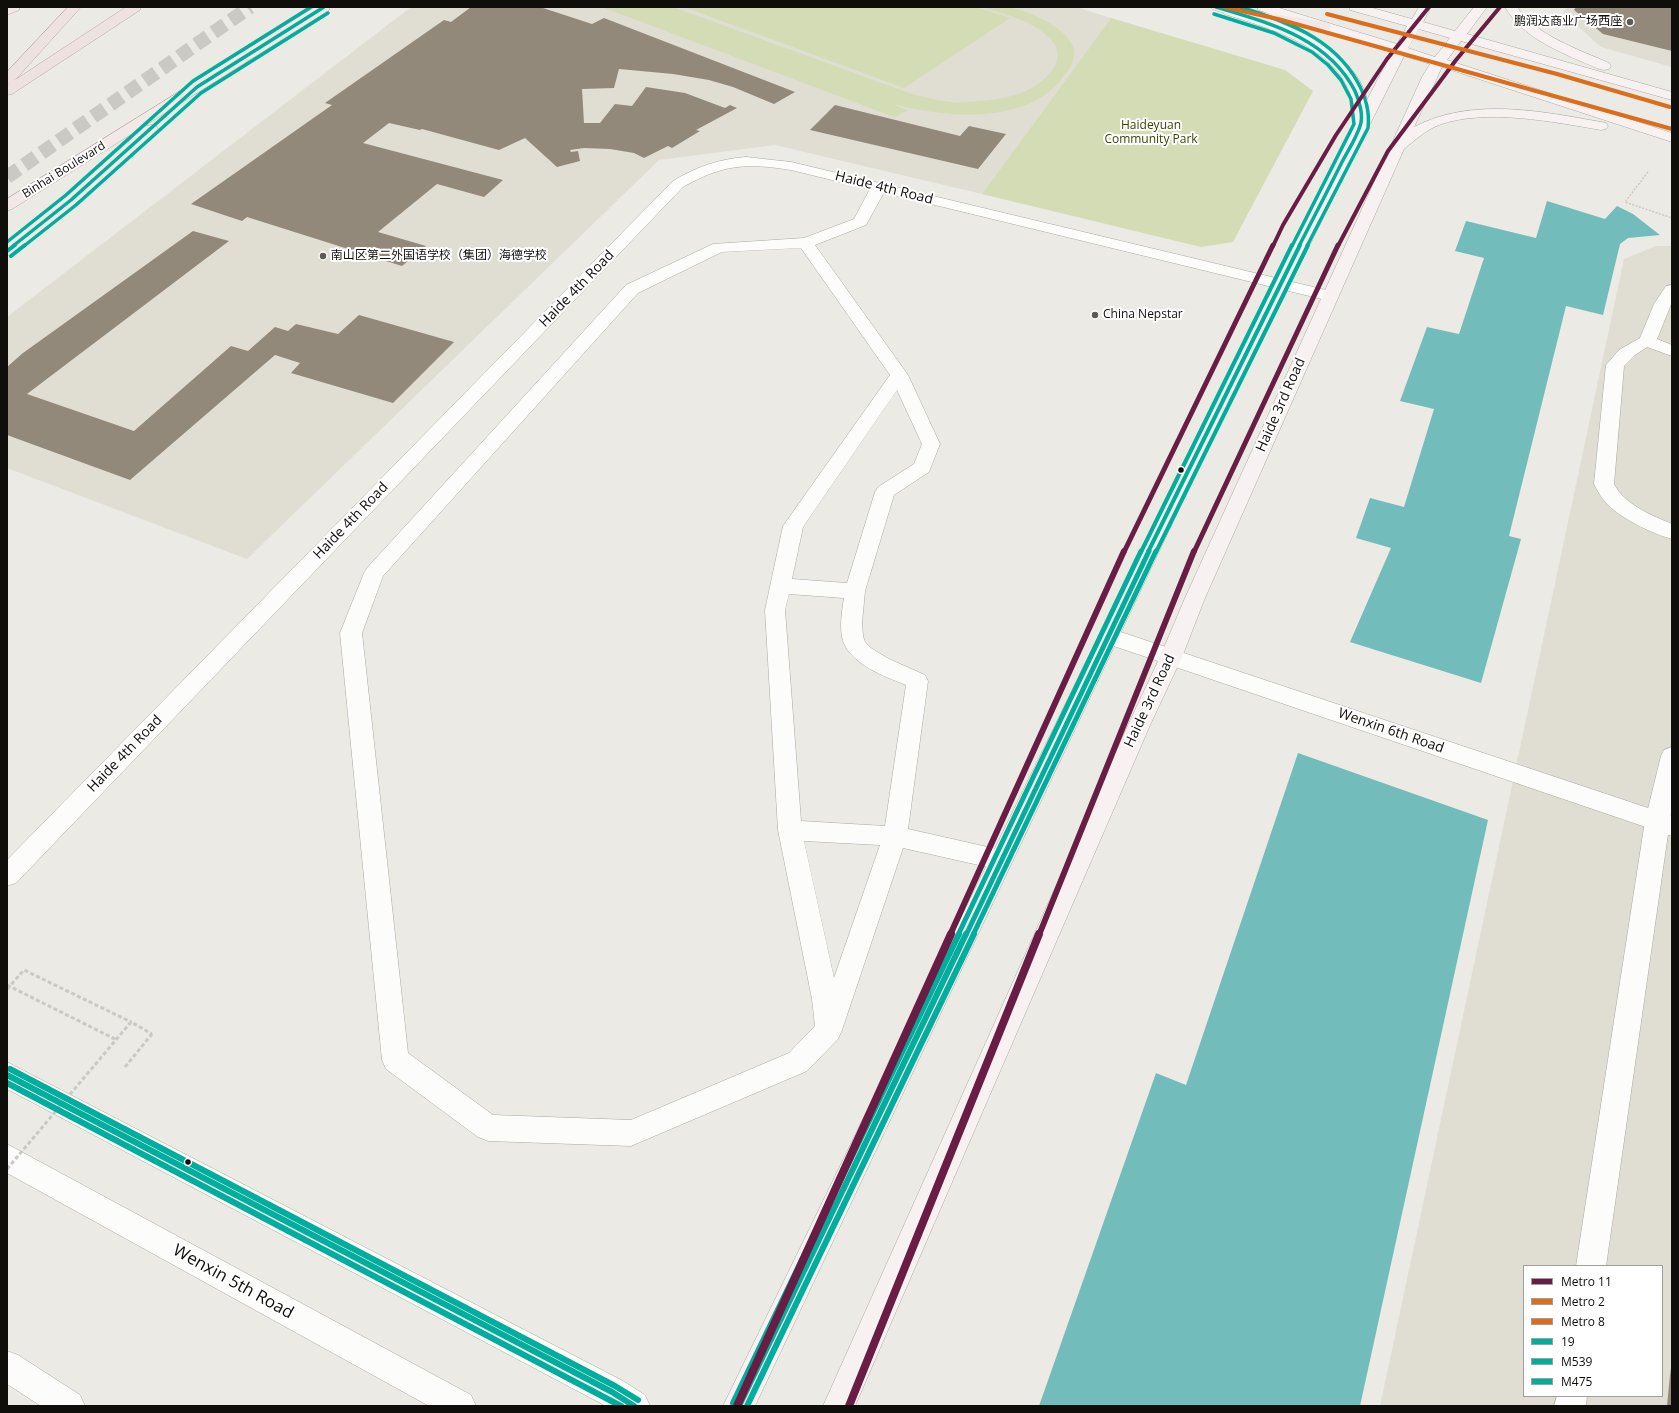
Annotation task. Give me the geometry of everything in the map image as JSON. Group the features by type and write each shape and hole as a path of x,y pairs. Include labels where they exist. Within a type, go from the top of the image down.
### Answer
{"highway":[{"path":"7,80 75,7"},
{"path":"7,91 135,7"}],"main road":[{"path":"7,11 14,7"},
{"name":"Binhai Boulevard","path":"7,206 324,7"},
{"path":"1263,7 1671,138"},
{"path":"1355,7 1672,96"},
{"path":"739,1406 1162,524 1280,284 1400,50 1425,7"},
{"name":"Haide 3rd Road","path":"839,1406 1140,723 1171,657 1195,598 1397,148 1438,62 1456,36 1480,7"},
{"path":"1511,7 1521,20 1545,37 1657,91"},
{"path":"1222,9 1324,26"},
{"path":"1222,9 1287,31 1310,42 1338,63 1351,80 1359,98 1361,125"},
{"path":"7,251 71,200 197,87"},
{"path":"1397,148 1416,131 1438,121 1459,115 1479,113 1524,115 1671,138"}],"street":[{"name":"Haide 4th Road","path":"7,876 678,184 695,173 715,166 735,162 761,161 791,166 1330,296"},
{"path":"806,243 899,375 931,444 922,468 885,492 854,591 852,631 854,643 871,659 917,681 895,836 829,1030 798,1062 631,1133 488,1128 395,1060 351,632 374,573 632,289 719,247 806,243 860,222 879,187"},
{"path":"1647,341 1662,304 1672,290"},
{"path":"1672,350 1647,341 1635,346 1622,355 1615,365 1604,484 1610,496 1628,510 1647,521 1672,532"},
{"path":"829,1030 823,992 790,830 775,610 793,526 899,375"},
{"path":"780,586 854,591"},
{"name":"Wenxin 6th Road","path":"1109,636 1664,824"},
{"path":"1591,1265 1664,824 1672,756"},
{"path":"790,830 895,836 1001,860"},
{"path":"7,1075 598,1385 634,1406"},
{"name":"Wenxin 5th Road","path":"7,1158 460,1406"},
{"path":"7,1366 69,1406"}],"path":[{"path":"1648,172 1625,202 1672,218"},
{"path":"7,989 24,970 131,1022 152,1034 125,1067"},
{"path":"7,985 117,1040"},
{"path":"7,1169 131,1022"}],"shaded area":[{"name":"南山区第二外国语学校（集团）海德学校","path":"411,7 1076,7 1111,18 982,194 775,145 659,160 247,559 7,468 7,317"},
{"name":"鹏润达商业广场西座","path":"1567,7 1672,7 1672,67 1601,47 1563,13"},
{"path":"1656,246 1672,246 1672,1406 1380,1406 1624,259"}],"green space":[{"path":"602,7 673,7 909,93 953,102 992,100 1016,95 1037,84 1046,77 1057,61 1058,54 1055,45 1038,29 1011,16 983,7 1010,7 1031,14 1051,24 1061,31 1068,39 1073,47 1074,55 1070,68 1058,84 1044,96 1028,104 995,113 961,114 927,111 893,104 908,111 894,117"},
{"path":"684,7 976,7 1010,18 904,88"},
{"name":"Haideyuan Community Park","path":"1111,18 1285,70 1313,91 1233,242 1201,247 982,194"}],"water":[{"path":"1547,201 1605,219 1617,206 1633,214 1660,235 1628,238 1620,244 1603,315 1566,306 1509,536 1521,539 1481,683 1350,642 1391,548 1356,538 1370,498 1404,507 1434,409 1400,401 1427,327 1459,334 1484,258 1455,251 1466,221 1536,238"},
{"path":"1298,753 1488,820 1360,1406 1039,1406 1156,1073 1186,1085"}],"building":[{"path":"471,7 540,7 592,24 604,18 795,92 774,104 733,87 709,80 673,74 619,69 614,88 582,89 584,123 600,123 615,104 632,106 646,87 685,93 725,108 730,105 737,108 696,130 700,131 672,148 668,146 644,158 634,153 610,149 584,148 570,150 571,152 578,151 580,161 557,167 525,138 499,150 422,129 420,130 389,123 363,143 503,180 484,197 437,184 378,232 426,246 402,266 247,217 242,221 191,204 332,105 325,103 444,20 451,22"},
{"name":"鹏润达商业广场西座","path":"1576,7 1672,7 1672,51 1603,34 1574,10"},
{"path":"835,105 960,136 969,126 1006,134 978,169 810,130"},
{"path":"193,231 229,241 27,394 134,431 231,346 248,351 275,327 288,331 296,324 338,334 359,315 454,342 393,403 291,373 300,363 275,355 130,480 7,435 7,367 23,353"},
{"path":"1671,1368 1672,1406 1667,1406 1670,1375"}],"tunnel":[{"path":"7,177 250,7"}],"metro line":[{"name":"2","path":"1224,7 1278,19 1672,129"},
{"name":"11","path":"737,1406 1128,543 1283,225 1336,135 1387,59 1429,7"},
{"name":"11","path":"849,1406 1189,563 1339,243 1388,151 1456,60 1500,7"},
{"name":"8","path":"1327,14 1557,74 1670,107"}],"transit line":[{"name":"M475","path":"7,242 66,195 193,81 311,7"},
{"name":"19","path":"7,251 71,200 197,87 324,7"},
{"name":"19","path":"739,1406 1079,700 1135,579 1280,284 1361,125 1359,101 1348,78 1334,61 1318,47 1279,27 1216,7"},
{"name":"M539","path":"747,1406 1085,703 1141,582 1286,287 1368,128 1366,101 1360,86 1351,70 1339,56 1325,44 1293,26 1240,7"},
{"name":"M539","path":"11,256 76,205 201,93 328,13"},
{"name":"M475","path":"733,1403 1073,697 1129,576 1274,281 1354,124 1352,102 1341,80 1328,65 1312,52 1274,33 1214,14"},
{"name":"M475","path":"10,1069 615,1386 638,1400"},
{"name":"19","path":"7,1075 612,1392 634,1406"},
{"name":"M539","path":"7,1083 621,1406"}],"place":[{"name":"鹏润达商业广场西座","path":"1630,22"},
{"name":"南山区第二外国语学校（集团）海德学校","path":"323,256"},
{"name":"China Nepstar","path":"1095,315"}]}
